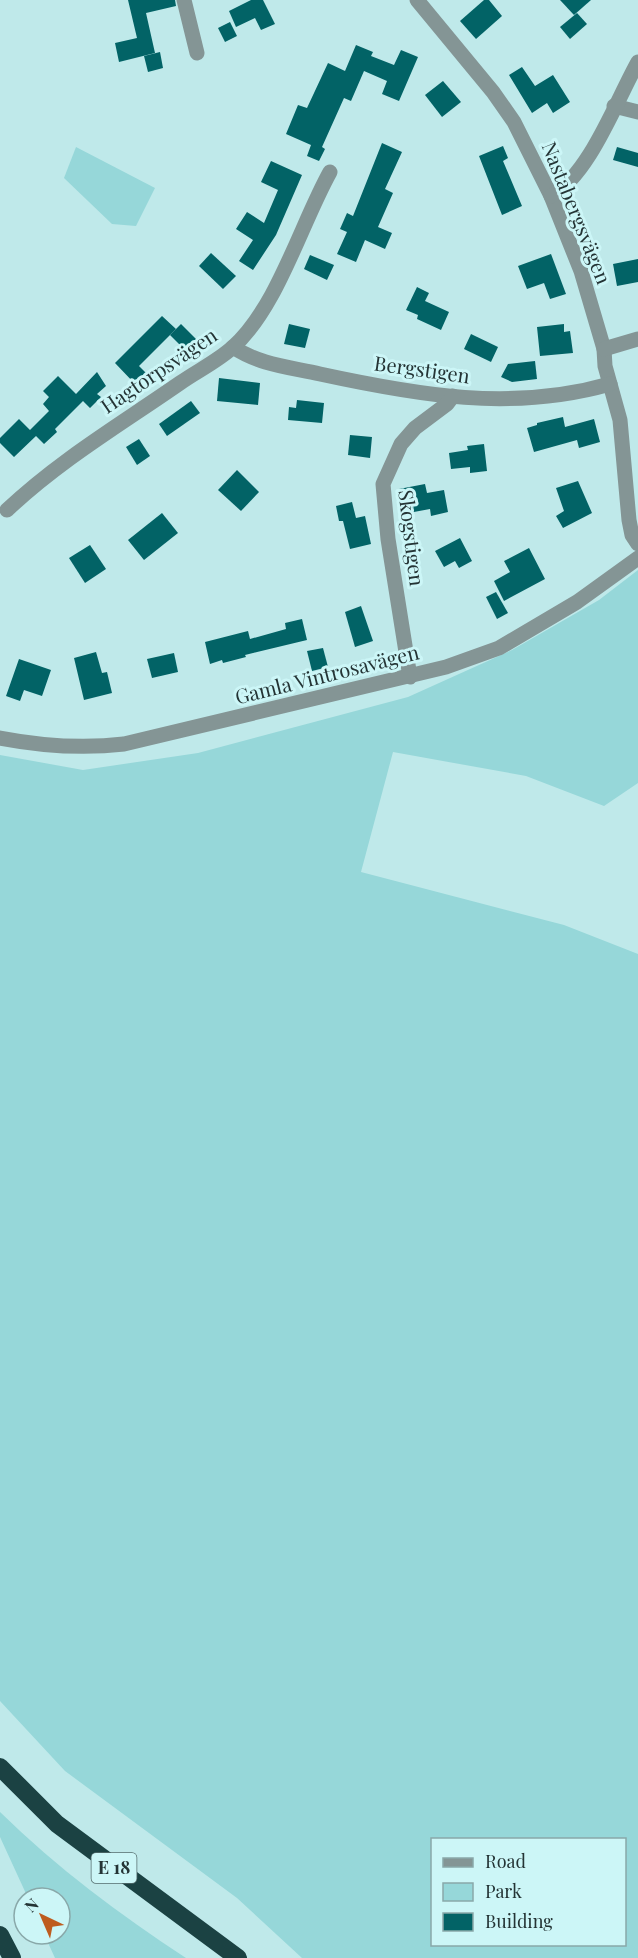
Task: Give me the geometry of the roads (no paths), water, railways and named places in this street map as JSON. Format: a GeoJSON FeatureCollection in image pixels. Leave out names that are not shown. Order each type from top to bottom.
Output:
{"type":"FeatureCollection","features":[{"type":"Feature","properties":{"kind":"highway","name":"E 18"},"geometry":{"type":"LineString","coordinates":[[0,1767],[57,1824],[238,1958]]}},
{"type":"Feature","properties":{"kind":"highway"},"geometry":{"type":"LineString","coordinates":[[0,1935],[12,1958]]}},
{"type":"Feature","properties":{"kind":"street"},"geometry":{"type":"LineString","coordinates":[[184,0],[196,53]]}},
{"type":"Feature","properties":{"kind":"street","name":"Nastabergsvägen"},"geometry":{"type":"LineString","coordinates":[[417,0],[493,92],[514,122],[551,196],[581,271],[604,349],[610,384],[620,420],[629,520],[632,535],[638,544]]}},
{"type":"Feature","properties":{"kind":"street"},"geometry":{"type":"LineString","coordinates":[[551,196],[562,190],[579,171],[638,62]]}},
{"type":"Feature","properties":{"kind":"street"},"geometry":{"type":"LineString","coordinates":[[614,106],[638,112]]}},
{"type":"Feature","properties":{"kind":"street","name":"Hagtorpsvägen"},"geometry":{"type":"LineString","coordinates":[[7,510],[78,451],[233,347],[265,306],[278,283],[310,209],[330,172]]}},
{"type":"Feature","properties":{"kind":"street"},"geometry":{"type":"LineString","coordinates":[[604,349],[638,339]]}},
{"type":"Feature","properties":{"kind":"street","name":"Bergstigen"},"geometry":{"type":"LineString","coordinates":[[233,347],[262,363],[360,382],[453,396],[505,400],[536,399],[610,384]]}},
{"type":"Feature","properties":{"kind":"street","name":"Skogstigen"},"geometry":{"type":"LineString","coordinates":[[410,677],[388,539],[383,484],[401,444],[415,428],[447,404],[453,396]]}},
{"type":"Feature","properties":{"kind":"street","name":"Gamla Vintrosavägen"},"geometry":{"type":"LineString","coordinates":[[0,738],[60,747],[94,748],[124,744],[446,667],[499,648],[576,602],[638,558]]}}]}
